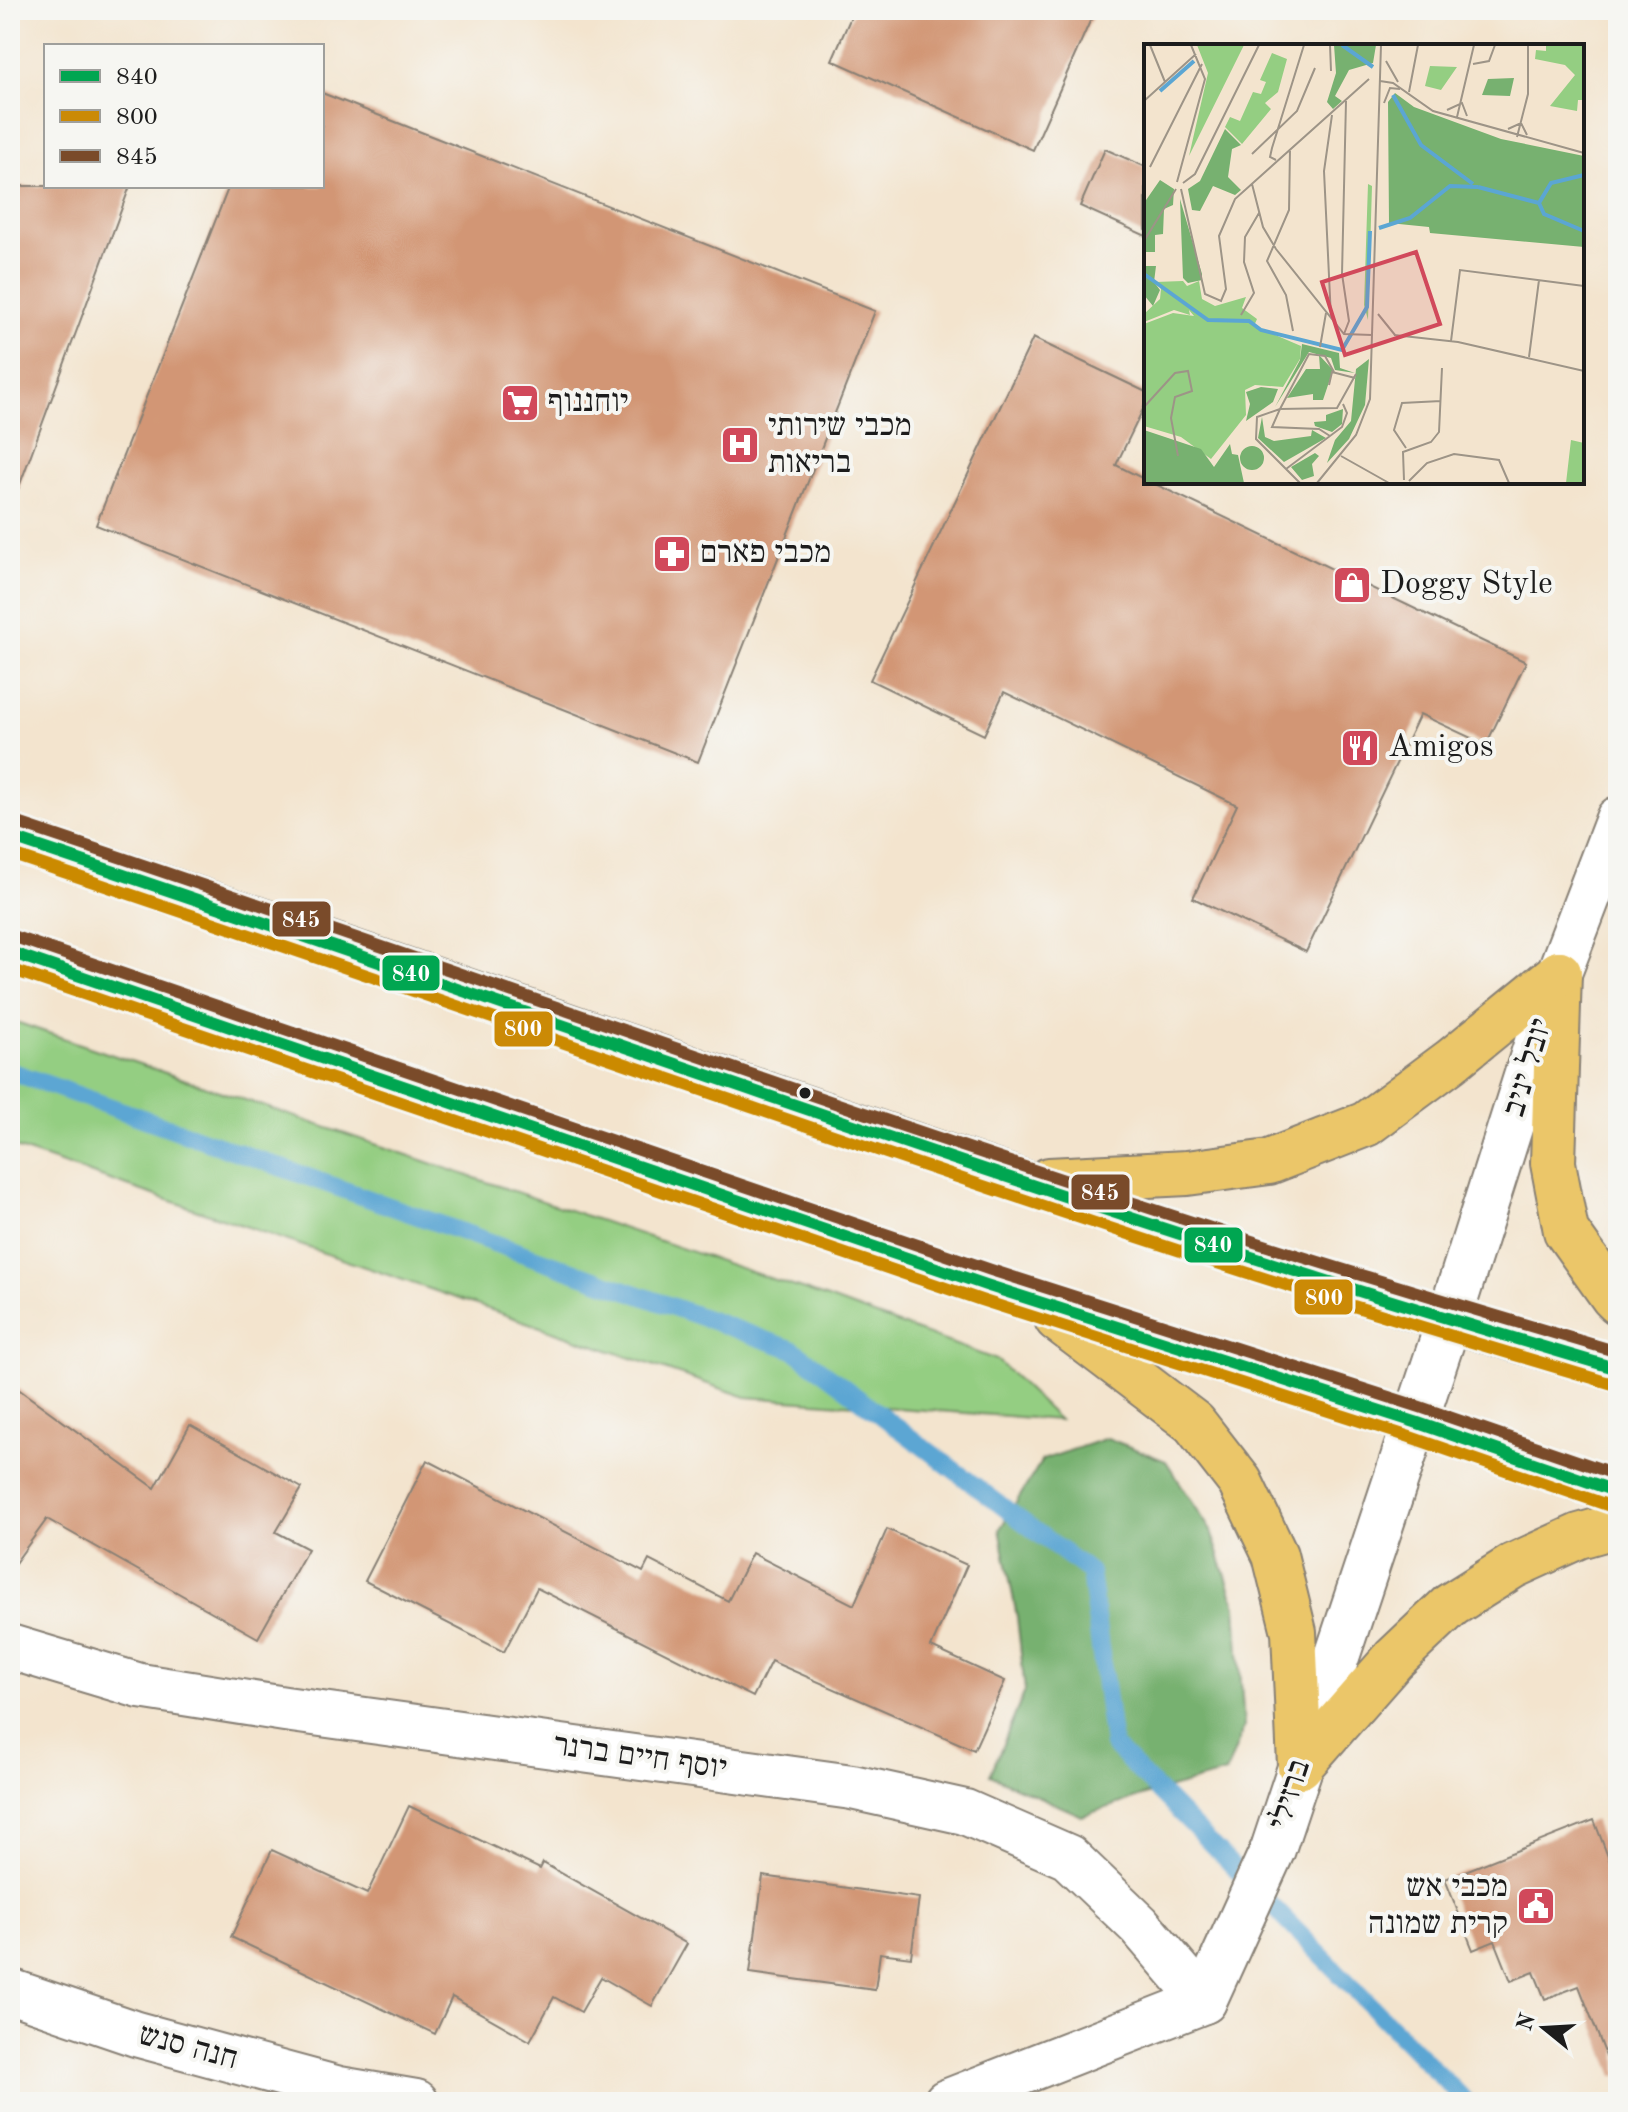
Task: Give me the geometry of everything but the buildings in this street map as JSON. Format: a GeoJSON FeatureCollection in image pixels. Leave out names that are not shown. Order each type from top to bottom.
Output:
{"type":"FeatureCollection","features":[{"type":"Feature","properties":{"kind":"highway"},"geometry":{"type":"LineString","coordinates":[[10,837],[1020,1181],[1449,1320],[1618,1369]]}},
{"type":"Feature","properties":{"kind":"highway"},"geometry":{"type":"LineString","coordinates":[[10,952],[1031,1299],[1415,1422],[1618,1492]]}},
{"type":"Feature","properties":{"kind":"highway"},"geometry":{"type":"LineString","coordinates":[[1020,1181],[1187,1173],[1269,1162],[1366,1124],[1451,1061],[1559,973]]}},
{"type":"Feature","properties":{"kind":"highway"},"geometry":{"type":"LineString","coordinates":[[1559,973],[1553,1163],[1566,1231],[1618,1302]]}},
{"type":"Feature","properties":{"kind":"highway"},"geometry":{"type":"LineString","coordinates":[[1031,1299],[1194,1423],[1240,1482],[1275,1555],[1294,1632],[1300,1766]]}},
{"type":"Feature","properties":{"kind":"highway"},"geometry":{"type":"LineString","coordinates":[[1300,1766],[1394,1659],[1451,1605],[1513,1566],[1579,1536],[1618,1525]]}},
{"type":"Feature","properties":{"kind":"street","name":"יובל יניב"},"geometry":{"type":"LineString","coordinates":[[1449,1320],[1559,973],[1618,819]]}},
{"type":"Feature","properties":{"kind":"street","name":"ברזילי"},"geometry":{"type":"LineString","coordinates":[[1204,2001],[1273,1849],[1449,1320]]}},
{"type":"Feature","properties":{"kind":"street","name":"יוסף חיים ברנר"},"geometry":{"type":"LineString","coordinates":[[10,1647],[140,1686],[285,1709],[852,1787],[965,1812],[1068,1857],[1139,1925],[1204,2001]]}},
{"type":"Feature","properties":{"kind":"street","name":"חנה סנש"},"geometry":{"type":"LineString","coordinates":[[10,1991],[151,2038],[339,2089],[416,2102]]}},
{"type":"Feature","properties":{"kind":"street"},"geometry":{"type":"LineString","coordinates":[[946,2102],[1204,2001]]}},
{"type":"Feature","properties":{"kind":"green space"},"geometry":{"type":"Polygon","coordinates":[[[10,1020],[825,1297],[997,1360],[1059,1420],[746,1397],[10,1146],[10,1020]]]}},
{"type":"Feature","properties":{"kind":"green space"},"geometry":{"type":"Polygon","coordinates":[[[1107,1438],[1166,1461],[1211,1531],[1236,1606],[1244,1727],[1226,1773],[1082,1816],[990,1775],[1025,1691],[1017,1617],[1000,1529],[1042,1460],[1107,1438]]]}},
{"type":"Feature","properties":{"kind":"waterway"},"geometry":{"type":"LineString","coordinates":[[10,1071],[794,1350],[1090,1572],[1113,1745],[1466,2102]]}},
{"type":"Feature","properties":{"kind":"transit line","name":"845"},"geometry":{"type":"LineString","coordinates":[[15,822],[1069,1182],[1319,1262],[1618,1352]]}},
{"type":"Feature","properties":{"kind":"transit line","name":"840"},"geometry":{"type":"LineString","coordinates":[[10,837],[1060,1195],[1618,1369]]}},
{"type":"Feature","properties":{"kind":"transit line","name":"800"},"geometry":{"type":"LineString","coordinates":[[10,854],[1058,1211],[1410,1324],[1613,1384]]}},
{"type":"Feature","properties":{"kind":"transit line","name":"845"},"geometry":{"type":"LineString","coordinates":[[15,937],[991,1270],[1420,1407],[1618,1475]]}},
{"type":"Feature","properties":{"kind":"transit line","name":"840"},"geometry":{"type":"LineString","coordinates":[[10,952],[986,1285],[1415,1422],[1618,1492]]}},
{"type":"Feature","properties":{"kind":"transit line","name":"800"},"geometry":{"type":"LineString","coordinates":[[10,969],[981,1300],[1410,1437],[1613,1507]]}},
{"type":"Feature","properties":{"kind":"place","name":"יוחננוף"},"geometry":{"type":"Point","coordinates":[520,403]}},
{"type":"Feature","properties":{"kind":"place","name":"מכבי שירותי בריאות"},"geometry":{"type":"Point","coordinates":[740,445]}},
{"type":"Feature","properties":{"kind":"place","name":"מכבי פארם"},"geometry":{"type":"Point","coordinates":[672,554]}},
{"type":"Feature","properties":{"kind":"place","name":"Doggy Style"},"geometry":{"type":"Point","coordinates":[1352,585]}},
{"type":"Feature","properties":{"kind":"place","name":"Amigos"},"geometry":{"type":"Point","coordinates":[1360,748]}},
{"type":"Feature","properties":{"kind":"place","name":"מכבי אש קרית שמונה"},"geometry":{"type":"Point","coordinates":[1536,1906]}}]}
